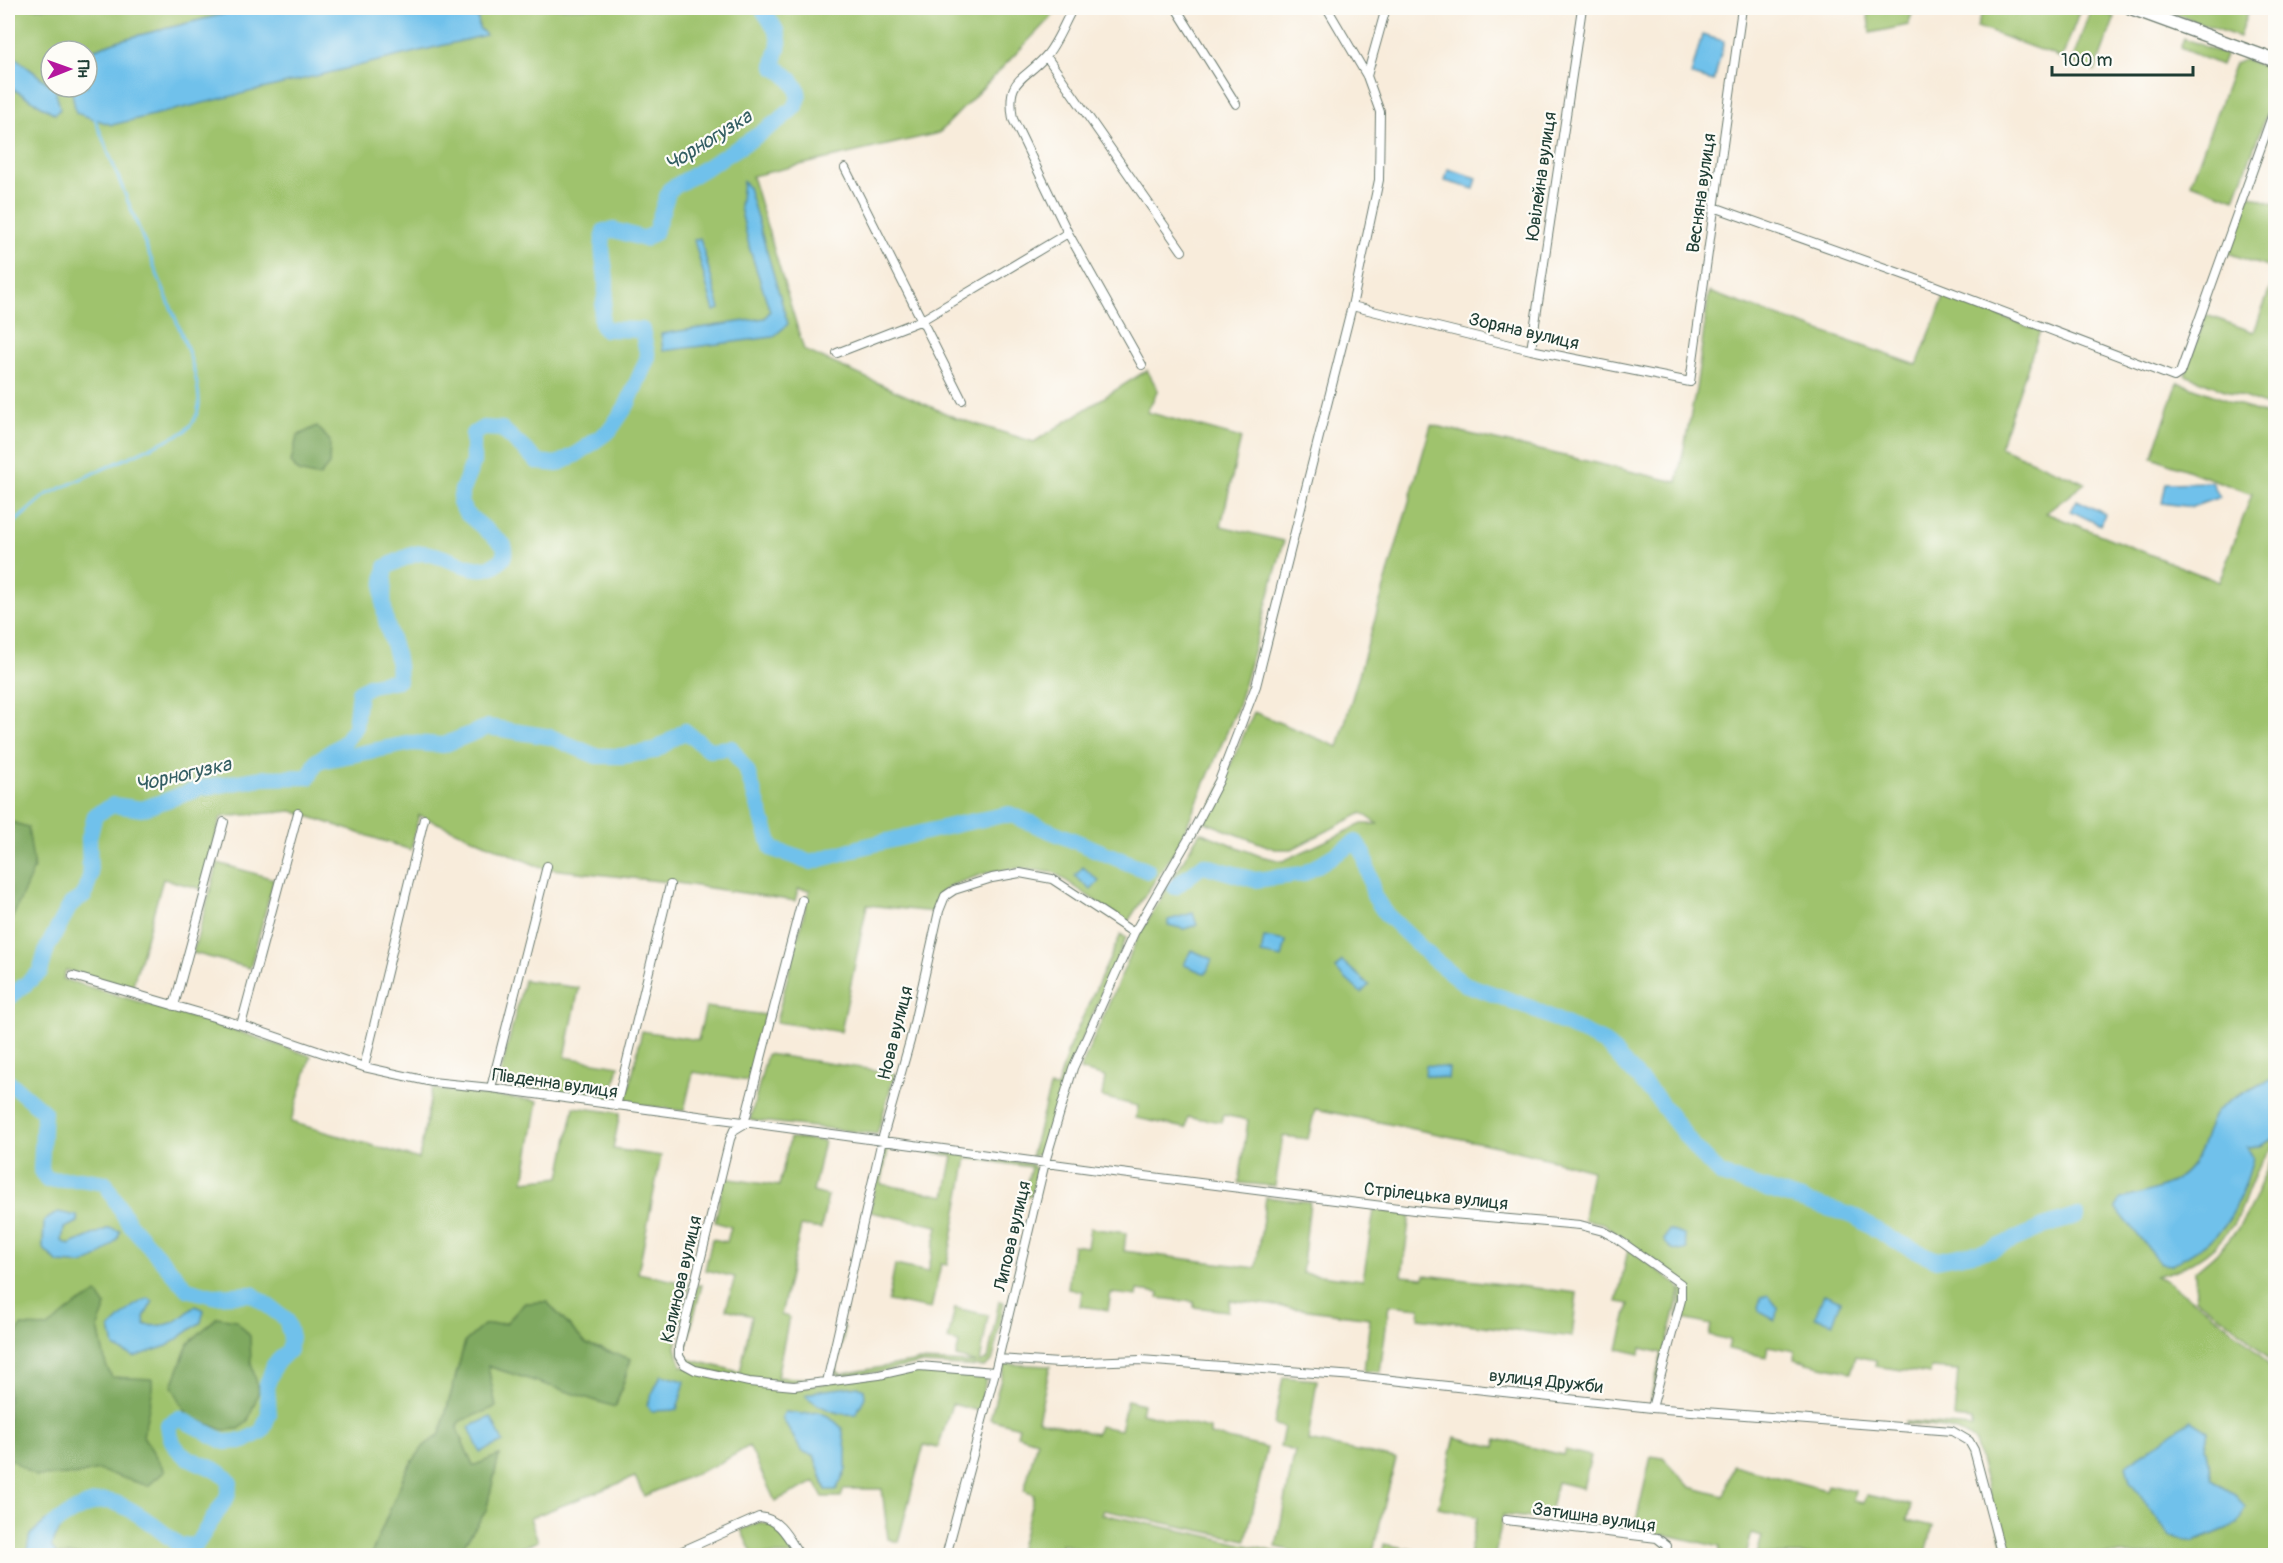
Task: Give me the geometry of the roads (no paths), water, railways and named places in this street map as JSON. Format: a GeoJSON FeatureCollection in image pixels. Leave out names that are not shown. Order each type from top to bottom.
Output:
{"type":"FeatureCollection","features":[{"type":"Feature","properties":{"kind":"main road"},"geometry":{"type":"LineString","coordinates":[[2131,8],[2276,61]]}},
{"type":"Feature","properties":{"kind":"street"},"geometry":{"type":"LineString","coordinates":[[1073,8],[1046,56],[1017,81],[1010,100],[1013,119],[1068,233],[1142,365]]}},
{"type":"Feature","properties":{"kind":"street"},"geometry":{"type":"LineString","coordinates":[[1176,8],[1236,104]]}},
{"type":"Feature","properties":{"kind":"street","name":"Липова вулиця"},"geometry":{"type":"LineString","coordinates":[[946,1556],[995,1372],[1045,1162],[1073,1068],[1134,933],[1192,833],[1219,781],[1256,686],[1352,306],[1379,180],[1380,112],[1367,76],[1326,8]]}},
{"type":"Feature","properties":{"kind":"street"},"geometry":{"type":"LineString","coordinates":[[1367,76],[1386,8]]}},
{"type":"Feature","properties":{"kind":"street","name":"Ювілейна вулиця"},"geometry":{"type":"LineString","coordinates":[[1531,350],[1582,8]]}},
{"type":"Feature","properties":{"kind":"street","name":"Весняна вулиця"},"geometry":{"type":"LineString","coordinates":[[1690,382],[1742,8]]}},
{"type":"Feature","properties":{"kind":"street"},"geometry":{"type":"LineString","coordinates":[[1046,56],[1182,251]]}},
{"type":"Feature","properties":{"kind":"street"},"geometry":{"type":"LineString","coordinates":[[1714,207],[1930,284],[2174,377],[2180,373],[2276,105]]}},
{"type":"Feature","properties":{"kind":"street"},"geometry":{"type":"LineString","coordinates":[[845,168],[962,400]]}},
{"type":"Feature","properties":{"kind":"street"},"geometry":{"type":"LineString","coordinates":[[837,353],[922,320],[1068,233]]}},
{"type":"Feature","properties":{"kind":"street","name":"Зоряна вулиця"},"geometry":{"type":"LineString","coordinates":[[1352,306],[1531,350],[1690,382]]}},
{"type":"Feature","properties":{"kind":"street"},"geometry":{"type":"LineString","coordinates":[[241,1025],[298,813]]}},
{"type":"Feature","properties":{"kind":"street"},"geometry":{"type":"LineString","coordinates":[[364,1067],[424,819]]}},
{"type":"Feature","properties":{"kind":"street"},"geometry":{"type":"LineString","coordinates":[[174,1006],[224,822]]}},
{"type":"Feature","properties":{"kind":"street"},"geometry":{"type":"LineString","coordinates":[[491,1088],[547,866]]}},
{"type":"Feature","properties":{"kind":"street","name":"Нова вулиця"},"geometry":{"type":"LineString","coordinates":[[827,1382],[882,1140],[910,1041],[939,911],[945,896],[954,890],[992,878],[1020,873],[1052,879],[1134,933]]}},
{"type":"Feature","properties":{"kind":"street"},"geometry":{"type":"LineString","coordinates":[[616,1107],[670,885]]}},
{"type":"Feature","properties":{"kind":"street","name":"Калинова вулиця"},"geometry":{"type":"LineString","coordinates":[[802,900],[744,1124],[734,1130],[720,1176],[679,1347],[679,1356],[684,1364],[695,1370],[749,1382],[794,1386],[879,1375],[919,1366],[995,1372]]}},
{"type":"Feature","properties":{"kind":"street","name":"Південна вулиця"},"geometry":{"type":"LineString","coordinates":[[73,976],[241,1025],[364,1067],[432,1082],[1045,1162]]}},
{"type":"Feature","properties":{"kind":"street","name":"Стрілецька вулиця"},"geometry":{"type":"LineString","coordinates":[[1045,1162],[1418,1210],[1580,1225],[1603,1231],[1630,1246],[1681,1284],[1681,1300],[1652,1408]]}},
{"type":"Feature","properties":{"kind":"street","name":"вулиця Дружби"},"geometry":{"type":"LineString","coordinates":[[998,1359],[1059,1363],[1141,1360],[1296,1371],[1652,1408],[1952,1431],[1969,1441],[1974,1450],[2002,1556]]}},
{"type":"Feature","properties":{"kind":"street"},"geometry":{"type":"LineString","coordinates":[[671,1556],[759,1517],[776,1521],[800,1556]]}},
{"type":"Feature","properties":{"kind":"street","name":"Затишна вулиця"},"geometry":{"type":"LineString","coordinates":[[1506,1520],[1658,1538],[1667,1546],[1665,1556]]}},
{"type":"Feature","properties":{"kind":"water"},"geometry":{"type":"Polygon","coordinates":[[[248,8],[452,8],[458,13],[478,18],[479,28],[486,35],[112,125],[76,113],[73,99],[99,99],[99,48],[120,40],[248,8]]]}},
{"type":"Feature","properties":{"kind":"water"},"geometry":{"type":"Polygon","coordinates":[[[1702,35],[1724,41],[1714,81],[1691,75],[1702,35]]]}},
{"type":"Feature","properties":{"kind":"water"},"geometry":{"type":"Polygon","coordinates":[[[8,52],[39,76],[39,99],[58,99],[60,109],[55,114],[8,86],[8,52]]]}},
{"type":"Feature","properties":{"kind":"water"},"geometry":{"type":"Polygon","coordinates":[[[1448,169],[1477,178],[1474,189],[1445,181],[1448,169]]]}},
{"type":"Feature","properties":{"kind":"water"},"geometry":{"type":"Polygon","coordinates":[[[743,181],[748,187],[788,324],[773,337],[663,351],[661,334],[765,318],[770,311],[750,250],[740,207],[743,181]]]}},
{"type":"Feature","properties":{"kind":"water"},"geometry":{"type":"Polygon","coordinates":[[[700,238],[720,309],[714,311],[694,240],[700,238]]]}},
{"type":"Feature","properties":{"kind":"water"},"geometry":{"type":"Polygon","coordinates":[[[2212,482],[2220,497],[2192,507],[2162,503],[2166,483],[2212,482]]]}},
{"type":"Feature","properties":{"kind":"water"},"geometry":{"type":"Polygon","coordinates":[[[2077,500],[2105,514],[2100,525],[2071,511],[2077,500]]]}},
{"type":"Feature","properties":{"kind":"water"},"geometry":{"type":"Polygon","coordinates":[[[1083,867],[1099,881],[1091,890],[1075,876],[1083,867]]]}},
{"type":"Feature","properties":{"kind":"water"},"geometry":{"type":"Polygon","coordinates":[[[1193,913],[1197,925],[1184,929],[1168,925],[1168,920],[1193,913]]]}},
{"type":"Feature","properties":{"kind":"water"},"geometry":{"type":"Polygon","coordinates":[[[1264,937],[1286,941],[1282,958],[1261,954],[1264,937]]]}},
{"type":"Feature","properties":{"kind":"water"},"geometry":{"type":"Polygon","coordinates":[[[1191,950],[1212,959],[1206,974],[1184,965],[1191,950]]]}},
{"type":"Feature","properties":{"kind":"water"},"geometry":{"type":"Polygon","coordinates":[[[1342,961],[1369,985],[1361,993],[1335,969],[1342,961]]]}},
{"type":"Feature","properties":{"kind":"water"},"geometry":{"type":"Polygon","coordinates":[[[1426,1065],[1449,1068],[1448,1079],[1425,1075],[1426,1065]]]}},
{"type":"Feature","properties":{"kind":"water"},"geometry":{"type":"Polygon","coordinates":[[[2275,1078],[2275,1138],[2260,1146],[2247,1147],[2253,1157],[2245,1185],[2226,1224],[2204,1245],[2171,1265],[2161,1264],[2116,1208],[2121,1199],[2157,1189],[2177,1179],[2194,1162],[2216,1112],[2235,1097],[2275,1078]]]}},
{"type":"Feature","properties":{"kind":"water"},"geometry":{"type":"Polygon","coordinates":[[[58,1212],[77,1216],[78,1222],[64,1228],[62,1241],[69,1245],[109,1228],[120,1231],[115,1241],[99,1256],[79,1264],[58,1263],[43,1248],[44,1221],[58,1212]]]}},
{"type":"Feature","properties":{"kind":"water"},"geometry":{"type":"Polygon","coordinates":[[[1669,1230],[1684,1235],[1687,1249],[1677,1250],[1668,1246],[1664,1240],[1669,1230]]]}},
{"type":"Feature","properties":{"kind":"water"},"geometry":{"type":"Polygon","coordinates":[[[1824,1294],[1841,1301],[1833,1323],[1815,1317],[1824,1294]]]}},
{"type":"Feature","properties":{"kind":"water"},"geometry":{"type":"Polygon","coordinates":[[[1768,1295],[1778,1308],[1775,1320],[1760,1312],[1758,1307],[1761,1298],[1768,1295]]]}},
{"type":"Feature","properties":{"kind":"water"},"geometry":{"type":"Polygon","coordinates":[[[148,1298],[153,1301],[144,1317],[145,1325],[161,1326],[173,1323],[195,1306],[204,1310],[201,1322],[167,1346],[134,1357],[114,1347],[110,1328],[133,1306],[148,1298]]]}},
{"type":"Feature","properties":{"kind":"water"},"geometry":{"type":"Polygon","coordinates":[[[661,1375],[685,1381],[677,1410],[651,1411],[647,1405],[661,1375]]]}},
{"type":"Feature","properties":{"kind":"water"},"geometry":{"type":"Polygon","coordinates":[[[858,1386],[864,1389],[865,1397],[856,1414],[842,1414],[829,1410],[805,1395],[818,1391],[858,1386]]]}},
{"type":"Feature","properties":{"kind":"water"},"geometry":{"type":"Polygon","coordinates":[[[785,1412],[802,1414],[819,1412],[830,1417],[842,1428],[846,1449],[846,1470],[836,1490],[826,1490],[814,1455],[802,1452],[782,1417],[785,1412]]]}},
{"type":"Feature","properties":{"kind":"water"},"geometry":{"type":"Polygon","coordinates":[[[491,1417],[503,1442],[480,1452],[469,1427],[491,1417]]]}},
{"type":"Feature","properties":{"kind":"water"},"geometry":{"type":"Polygon","coordinates":[[[2191,1420],[2208,1431],[2205,1447],[2212,1480],[2236,1495],[2245,1508],[2238,1524],[2194,1542],[2170,1536],[2130,1482],[2126,1465],[2191,1420]]]}},
{"type":"Feature","properties":{"kind":"water"},"geometry":{"type":"Polygon","coordinates":[[[56,1519],[59,1523],[56,1526],[59,1531],[51,1546],[57,1555],[26,1555],[30,1535],[47,1520],[56,1519]]]}},
{"type":"Feature","properties":{"kind":"waterway","name":"Чорногузка"},"geometry":{"type":"LineString","coordinates":[[8,999],[40,972],[47,948],[71,904],[84,896],[90,877],[89,838],[95,815],[113,805],[142,809],[201,788],[263,778],[309,777],[317,761],[344,743],[355,727],[359,692],[371,685],[398,680],[398,663],[384,609],[383,591],[386,567],[421,553],[481,568],[490,567],[501,560],[504,555],[504,545],[466,513],[460,503],[462,490],[473,463],[473,434],[483,428],[502,429],[538,462],[557,464],[577,454],[610,430],[627,405],[648,357],[642,330],[604,329],[602,324],[606,293],[602,247],[604,231],[614,230],[645,239],[655,232],[669,190],[758,135],[797,103],[798,92],[793,82],[774,67],[779,39],[762,8]]}},
{"type":"Feature","properties":{"kind":"waterway"},"geometry":{"type":"LineString","coordinates":[[8,528],[46,495],[184,432],[194,420],[199,405],[195,377],[186,345],[95,119]]}},
{"type":"Feature","properties":{"kind":"waterway"},"geometry":{"type":"LineString","coordinates":[[326,760],[412,743],[443,745],[488,727],[551,737],[596,756],[622,756],[654,751],[685,731],[709,750],[731,748],[747,771],[772,849],[811,862],[862,847],[1009,814],[1148,871]]}},
{"type":"Feature","properties":{"kind":"waterway"},"geometry":{"type":"LineString","coordinates":[[1175,887],[1203,865],[1255,880],[1303,874],[1356,842],[1364,854],[1374,896],[1385,913],[1433,959],[1465,984],[1529,1007],[1605,1043],[1656,1097],[1698,1152],[1721,1175],[1853,1216],[1895,1241],[1937,1260],[1990,1250],[2043,1227],[2077,1216]]}},
{"type":"Feature","properties":{"kind":"waterway","name":"Чорногузка"},"geometry":{"type":"LineString","coordinates":[[8,1081],[44,1112],[41,1169],[47,1180],[80,1179],[105,1183],[128,1222],[187,1289],[213,1296],[252,1294],[286,1319],[291,1337],[289,1350],[274,1365],[267,1385],[269,1414],[262,1431],[244,1441],[225,1442],[179,1418],[168,1425],[171,1439],[177,1449],[223,1475],[230,1483],[227,1497],[196,1545],[180,1546],[124,1506],[101,1501],[82,1507],[55,1524],[45,1539],[40,1556]]}}]}
